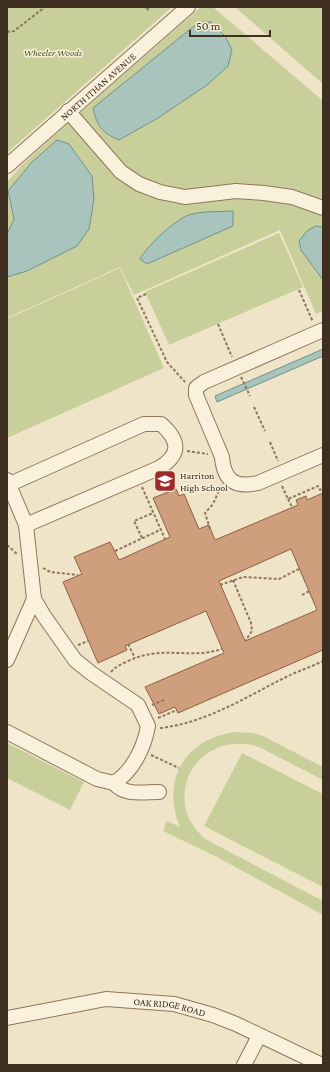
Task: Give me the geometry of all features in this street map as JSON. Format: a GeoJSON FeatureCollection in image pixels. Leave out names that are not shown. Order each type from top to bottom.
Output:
{"type":"FeatureCollection","features":[{"type":"Feature","properties":{"kind":"street","name":"NORTH ITHAN AVENUE"},"geometry":{"type":"LineString","coordinates":[[7,166],[188,7]]}},
{"type":"Feature","properties":{"kind":"street"},"geometry":{"type":"LineString","coordinates":[[68,111],[121,172],[139,184],[160,192],[184,197],[236,191],[264,193],[292,197],[323,208]]}},
{"type":"Feature","properties":{"kind":"street"},"geometry":{"type":"LineString","coordinates":[[319,327],[204,382],[196,388],[196,395],[222,457],[223,467],[227,477],[237,484],[247,485],[258,483],[323,455]]}},
{"type":"Feature","properties":{"kind":"street"},"geometry":{"type":"LineString","coordinates":[[26,524],[159,468],[170,461],[175,447],[172,434],[160,424],[144,424],[8,482],[26,524],[34,599],[61,642],[75,660],[91,673],[133,701],[142,712],[148,726],[141,749],[128,772],[114,783]]}},
{"type":"Feature","properties":{"kind":"street"},"geometry":{"type":"LineString","coordinates":[[7,660],[34,599]]}},
{"type":"Feature","properties":{"kind":"street"},"geometry":{"type":"LineString","coordinates":[[7,732],[97,779],[114,783],[119,789],[126,792],[159,792]]}},
{"type":"Feature","properties":{"kind":"street","name":"OAK RIDGE ROAD"},"geometry":{"type":"LineString","coordinates":[[7,1018],[106,999],[174,1004],[212,1015],[322,1065]]}},
{"type":"Feature","properties":{"kind":"street"},"geometry":{"type":"LineString","coordinates":[[244,1065],[259,1036]]}},
{"type":"Feature","properties":{"kind":"path"},"geometry":{"type":"LineString","coordinates":[[7,32],[14,31],[45,7]]}},
{"type":"Feature","properties":{"kind":"path"},"geometry":{"type":"LineString","coordinates":[[299,290],[319,327]]}},
{"type":"Feature","properties":{"kind":"path"},"geometry":{"type":"LineString","coordinates":[[146,294],[137,298],[167,362],[181,380],[189,385]]}},
{"type":"Feature","properties":{"kind":"path"},"geometry":{"type":"LineString","coordinates":[[218,324],[234,362]]}},
{"type":"Feature","properties":{"kind":"path"},"geometry":{"type":"LineString","coordinates":[[240,374],[250,396]]}},
{"type":"Feature","properties":{"kind":"path"},"geometry":{"type":"LineString","coordinates":[[254,407],[265,431]]}},
{"type":"Feature","properties":{"kind":"path"},"geometry":{"type":"LineString","coordinates":[[270,442],[280,465]]}},
{"type":"Feature","properties":{"kind":"path"},"geometry":{"type":"LineString","coordinates":[[184,451],[211,455]]}},
{"type":"Feature","properties":{"kind":"path"},"geometry":{"type":"LineString","coordinates":[[280,481],[292,507]]}},
{"type":"Feature","properties":{"kind":"path"},"geometry":{"type":"LineString","coordinates":[[210,529],[205,513],[213,504],[222,485]]}},
{"type":"Feature","properties":{"kind":"path"},"geometry":{"type":"LineString","coordinates":[[142,486],[165,539]]}},
{"type":"Feature","properties":{"kind":"path"},"geometry":{"type":"LineString","coordinates":[[288,499],[318,486],[320,490],[323,488]]}},
{"type":"Feature","properties":{"kind":"path"},"geometry":{"type":"LineString","coordinates":[[142,538],[134,522],[153,514]]}},
{"type":"Feature","properties":{"kind":"path"},"geometry":{"type":"LineString","coordinates":[[115,551],[160,530]]}},
{"type":"Feature","properties":{"kind":"path"},"geometry":{"type":"LineString","coordinates":[[7,545],[21,557]]}},
{"type":"Feature","properties":{"kind":"path"},"geometry":{"type":"LineString","coordinates":[[39,566],[50,572],[78,575]]}},
{"type":"Feature","properties":{"kind":"path"},"geometry":{"type":"LineString","coordinates":[[220,585],[243,577],[278,579],[300,569]]}},
{"type":"Feature","properties":{"kind":"path"},"geometry":{"type":"LineString","coordinates":[[233,580],[251,623],[252,631],[245,641]]}},
{"type":"Feature","properties":{"kind":"path"},"geometry":{"type":"LineString","coordinates":[[302,595],[309,591]]}},
{"type":"Feature","properties":{"kind":"path"},"geometry":{"type":"LineString","coordinates":[[74,647],[88,641]]}},
{"type":"Feature","properties":{"kind":"path"},"geometry":{"type":"LineString","coordinates":[[128,644],[135,658]]}},
{"type":"Feature","properties":{"kind":"path"},"geometry":{"type":"LineString","coordinates":[[107,676],[114,668],[150,653],[166,651],[199,654],[222,649]]}},
{"type":"Feature","properties":{"kind":"path"},"geometry":{"type":"LineString","coordinates":[[154,729],[177,726],[211,714],[287,676],[323,662]]}},
{"type":"Feature","properties":{"kind":"path"},"geometry":{"type":"LineString","coordinates":[[147,707],[164,700]]}},
{"type":"Feature","properties":{"kind":"path"},"geometry":{"type":"LineString","coordinates":[[153,720],[177,710]]}},
{"type":"Feature","properties":{"kind":"path"},"geometry":{"type":"LineString","coordinates":[[146,753],[178,768]]}},
{"type":"Feature","properties":{"kind":"green space","name":"Wheeler Woods"},"geometry":{"type":"Polygon","coordinates":[[[7,7],[172,7],[7,153],[7,7]]]}},
{"type":"Feature","properties":{"kind":"green space"},"geometry":{"type":"Polygon","coordinates":[[[201,7],[213,7],[323,101],[323,311],[316,314],[280,230],[134,295],[120,267],[7,318],[8,181],[22,165],[58,132],[201,7]]]}},
{"type":"Feature","properties":{"kind":"green space"},"geometry":{"type":"Polygon","coordinates":[[[235,7],[323,7],[323,84],[235,7]]]}},
{"type":"Feature","properties":{"kind":"green space"},"geometry":{"type":"Polygon","coordinates":[[[279,233],[303,287],[169,345],[145,292],[279,233]]]}},
{"type":"Feature","properties":{"kind":"green space"},"geometry":{"type":"Polygon","coordinates":[[[120,268],[164,368],[7,438],[7,319],[120,268]]]}},
{"type":"Feature","properties":{"kind":"green space"},"geometry":{"type":"Polygon","coordinates":[[[237,732],[253,733],[263,736],[323,767],[323,780],[259,747],[243,744],[228,745],[214,749],[193,767],[187,780],[185,795],[186,811],[189,819],[196,830],[205,839],[323,901],[323,915],[215,856],[163,831],[167,821],[180,827],[175,810],[173,793],[176,778],[182,764],[191,752],[204,742],[219,736],[237,732]]]}},
{"type":"Feature","properties":{"kind":"green space"},"geometry":{"type":"Polygon","coordinates":[[[7,743],[84,782],[70,810],[7,778],[7,743]]]}},
{"type":"Feature","properties":{"kind":"green space"},"geometry":{"type":"Polygon","coordinates":[[[242,753],[323,794],[323,887],[204,826],[242,753]]]}},
{"type":"Feature","properties":{"kind":"water"},"geometry":{"type":"Polygon","coordinates":[[[199,22],[211,22],[225,36],[232,50],[228,66],[207,85],[158,118],[119,140],[104,132],[96,120],[93,108],[199,22]]]}},
{"type":"Feature","properties":{"kind":"water"},"geometry":{"type":"Polygon","coordinates":[[[57,140],[69,144],[92,176],[94,199],[89,229],[77,246],[27,271],[7,277],[7,234],[14,219],[8,191],[32,162],[57,140]]]}},
{"type":"Feature","properties":{"kind":"water"},"geometry":{"type":"Polygon","coordinates":[[[233,211],[233,226],[147,264],[140,259],[149,247],[163,233],[186,216],[202,212],[233,211]]]}},
{"type":"Feature","properties":{"kind":"water"},"geometry":{"type":"Polygon","coordinates":[[[316,226],[323,227],[323,280],[301,250],[299,241],[307,231],[316,226]]]}},
{"type":"Feature","properties":{"kind":"water"},"geometry":{"type":"Polygon","coordinates":[[[323,349],[323,356],[217,402],[215,396],[323,349]]]}},
{"type":"Feature","properties":{"kind":"building"},"geometry":{"type":"Polygon","coordinates":[[[176,489],[179,496],[184,494],[199,529],[209,525],[215,540],[298,505],[296,500],[306,496],[307,500],[323,493],[323,650],[178,713],[175,707],[159,714],[145,687],[224,653],[206,611],[125,646],[127,650],[98,663],[63,582],[82,574],[74,557],[110,542],[119,560],[170,537],[153,498],[176,489]],[[291,549],[219,581],[245,641],[317,610],[291,549]]]}},
{"type":"Feature","properties":{"kind":"place","name":"Harriton High School"},"geometry":{"type":"Point","coordinates":[165,481]}}]}
